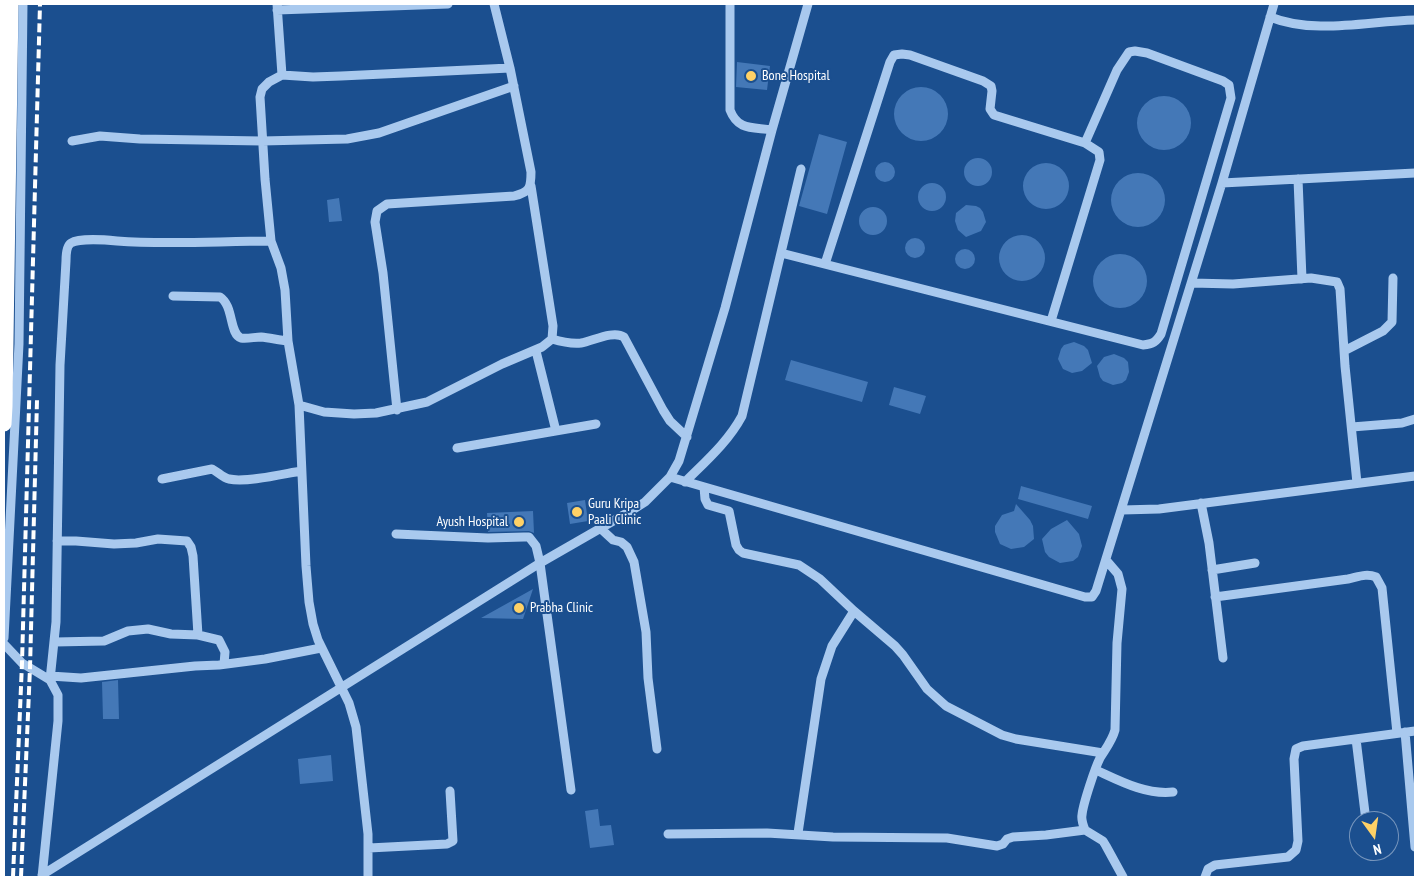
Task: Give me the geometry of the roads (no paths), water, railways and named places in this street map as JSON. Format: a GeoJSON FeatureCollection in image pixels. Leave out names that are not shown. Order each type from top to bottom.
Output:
{"type":"FeatureCollection","features":[{"type":"Feature","properties":{"kind":"highway"},"geometry":{"type":"LineString","coordinates":[[4,424],[11,4]]}},
{"type":"Feature","properties":{"kind":"street"},"geometry":{"type":"LineString","coordinates":[[4,638],[19,344],[23,4]]}},
{"type":"Feature","properties":{"kind":"street"},"geometry":{"type":"LineString","coordinates":[[282,75],[277,7],[448,4]]}},
{"type":"Feature","properties":{"kind":"street"},"geometry":{"type":"LineString","coordinates":[[494,4],[514,86],[531,172],[531,186],[553,326],[552,340]]}},
{"type":"Feature","properties":{"kind":"street"},"geometry":{"type":"LineString","coordinates":[[730,4],[730,110],[733,120],[741,126],[772,130]]}},
{"type":"Feature","properties":{"kind":"street"},"geometry":{"type":"LineString","coordinates":[[42,876],[341,686],[645,502],[670,477],[679,461],[687,437],[725,308],[772,130],[808,4]]}},
{"type":"Feature","properties":{"kind":"street"},"geometry":{"type":"LineString","coordinates":[[670,477],[1085,597],[1092,597],[1096,591],[1122,510],[1192,283],[1274,4]]}},
{"type":"Feature","properties":{"kind":"street"},"geometry":{"type":"LineString","coordinates":[[1270,17],[1285,23],[1322,26],[1415,20]]}},
{"type":"Feature","properties":{"kind":"street"},"geometry":{"type":"LineString","coordinates":[[781,253],[1143,345],[1151,344],[1157,341],[1161,334],[1232,98],[1229,86],[1223,81],[1147,54],[1135,50],[1129,52],[1117,70],[1085,143]]}},
{"type":"Feature","properties":{"kind":"street"},"geometry":{"type":"LineString","coordinates":[[825,264],[890,62],[894,55],[910,55],[983,81],[991,86],[990,109],[994,115],[1085,143],[1099,152],[1100,160],[1051,321]]}},
{"type":"Feature","properties":{"kind":"street"},"geometry":{"type":"LineString","coordinates":[[368,877],[369,848],[356,727],[349,703],[322,648],[313,624],[307,580],[299,405],[288,341],[283,282],[278,258],[271,241],[260,97],[262,89],[269,82],[282,75],[313,77],[510,68]]}},
{"type":"Feature","properties":{"kind":"street"},"geometry":{"type":"LineString","coordinates":[[72,140],[100,136],[140,139],[262,141],[347,139],[387,130],[514,86]]}},
{"type":"Feature","properties":{"kind":"street"},"geometry":{"type":"LineString","coordinates":[[685,482],[721,447],[742,416],[801,169]]}},
{"type":"Feature","properties":{"kind":"street"},"geometry":{"type":"LineString","coordinates":[[1222,183],[1415,173]]}},
{"type":"Feature","properties":{"kind":"street"},"geometry":{"type":"LineString","coordinates":[[1298,179],[1302,279]]}},
{"type":"Feature","properties":{"kind":"street"},"geometry":{"type":"LineString","coordinates":[[396,410],[383,273],[375,222],[377,211],[387,204],[514,196],[525,193],[531,186]]}},
{"type":"Feature","properties":{"kind":"street"},"geometry":{"type":"LineString","coordinates":[[42,876],[59,706],[58,695],[50,678],[55,642],[60,365],[68,247],[71,243],[79,241],[107,240],[143,242],[271,241]]}},
{"type":"Feature","properties":{"kind":"street"},"geometry":{"type":"LineString","coordinates":[[1344,351],[1383,331],[1392,322],[1393,278]]}},
{"type":"Feature","properties":{"kind":"street"},"geometry":{"type":"LineString","coordinates":[[1192,283],[1233,284],[1302,279],[1323,279],[1337,282],[1340,289],[1357,483]]}},
{"type":"Feature","properties":{"kind":"street"},"geometry":{"type":"LineString","coordinates":[[173,296],[220,297],[228,304],[234,330],[238,336],[242,338],[259,337],[288,341]]}},
{"type":"Feature","properties":{"kind":"street"},"geometry":{"type":"LineString","coordinates":[[299,405],[324,412],[354,414],[396,410],[427,402],[502,364],[536,351],[552,340],[580,343],[620,334],[624,337],[663,410],[687,437]]}},
{"type":"Feature","properties":{"kind":"street"},"geometry":{"type":"LineString","coordinates":[[536,351],[556,431]]}},
{"type":"Feature","properties":{"kind":"street"},"geometry":{"type":"LineString","coordinates":[[1352,427],[1402,423],[1415,418]]}},
{"type":"Feature","properties":{"kind":"street"},"geometry":{"type":"LineString","coordinates":[[457,448],[596,424]]}},
{"type":"Feature","properties":{"kind":"street"},"geometry":{"type":"LineString","coordinates":[[162,479],[212,469],[224,477],[238,480],[301,471]]}},
{"type":"Feature","properties":{"kind":"street"},"geometry":{"type":"LineString","coordinates":[[1122,510],[1148,510],[1415,476]]}},
{"type":"Feature","properties":{"kind":"street"},"geometry":{"type":"LineString","coordinates":[[704,488],[705,499],[708,505],[729,511],[733,535],[739,550],[744,553],[799,565],[820,578],[854,611],[895,646],[927,689],[946,706],[1002,735],[1103,753]]}},
{"type":"Feature","properties":{"kind":"street"},"geometry":{"type":"LineString","coordinates":[[1201,503],[1209,543],[1223,658]]}},
{"type":"Feature","properties":{"kind":"street"},"geometry":{"type":"LineString","coordinates":[[600,528],[613,540],[621,542],[627,547],[634,562],[646,632],[648,678],[656,749]]}},
{"type":"Feature","properties":{"kind":"street"},"geometry":{"type":"LineString","coordinates":[[396,534],[488,538],[529,537],[536,546],[571,790]]}},
{"type":"Feature","properties":{"kind":"street"},"geometry":{"type":"LineString","coordinates":[[57,542],[76,541],[114,544],[158,539],[187,541],[193,556],[198,635]]}},
{"type":"Feature","properties":{"kind":"street"},"geometry":{"type":"LineString","coordinates":[[1084,830],[1082,814],[1096,770],[1103,753],[1113,740],[1115,730],[1117,644],[1122,589],[1118,574],[1106,560]]}},
{"type":"Feature","properties":{"kind":"street"},"geometry":{"type":"LineString","coordinates":[[1212,570],[1255,563]]}},
{"type":"Feature","properties":{"kind":"street"},"geometry":{"type":"LineString","coordinates":[[1215,597],[1348,580],[1362,576],[1371,575],[1376,577],[1382,588],[1415,847]]}},
{"type":"Feature","properties":{"kind":"street"},"geometry":{"type":"LineString","coordinates":[[798,834],[823,673],[832,646],[854,611]]}},
{"type":"Feature","properties":{"kind":"street"},"geometry":{"type":"LineString","coordinates":[[55,642],[104,641],[128,631],[148,629],[171,634],[198,635],[219,640],[225,652],[224,664]]}},
{"type":"Feature","properties":{"kind":"street"},"geometry":{"type":"LineString","coordinates":[[4,644],[22,663],[50,678],[82,678],[224,664],[265,659],[322,648]]}},
{"type":"Feature","properties":{"kind":"street"},"geometry":{"type":"LineString","coordinates":[[1205,877],[1208,870],[1215,865],[1283,858],[1288,857],[1296,850],[1298,841],[1294,759],[1296,749],[1302,746],[1415,731]]}},
{"type":"Feature","properties":{"kind":"street"},"geometry":{"type":"LineString","coordinates":[[1356,739],[1365,811]]}},
{"type":"Feature","properties":{"kind":"street"},"geometry":{"type":"LineString","coordinates":[[1096,770],[1135,787],[1173,792]]}},
{"type":"Feature","properties":{"kind":"street"},"geometry":{"type":"LineString","coordinates":[[369,848],[447,844],[453,841],[450,791]]}},
{"type":"Feature","properties":{"kind":"street"},"geometry":{"type":"LineString","coordinates":[[668,834],[798,834],[833,837],[947,838],[997,846],[1012,837],[1084,830],[1103,841],[1123,877]]}},
{"type":"Feature","properties":{"kind":"railway"},"geometry":{"type":"LineString","coordinates":[[13,877],[22,663],[40,4]]}},
{"type":"Feature","properties":{"kind":"railway"},"geometry":{"type":"LineString","coordinates":[[21,877],[30,668],[37,400]]}},
{"type":"Feature","properties":{"kind":"place","name":"Bone Hospital"},"geometry":{"type":"Point","coordinates":[751,76]}},
{"type":"Feature","properties":{"kind":"place","name":"Guru Kripa Paali Clinic"},"geometry":{"type":"Point","coordinates":[577,512]}},
{"type":"Feature","properties":{"kind":"place","name":"Ayush Hospital"},"geometry":{"type":"Point","coordinates":[519,522]}},
{"type":"Feature","properties":{"kind":"place","name":"Prabha Clinic"},"geometry":{"type":"Point","coordinates":[519,608]}}]}
